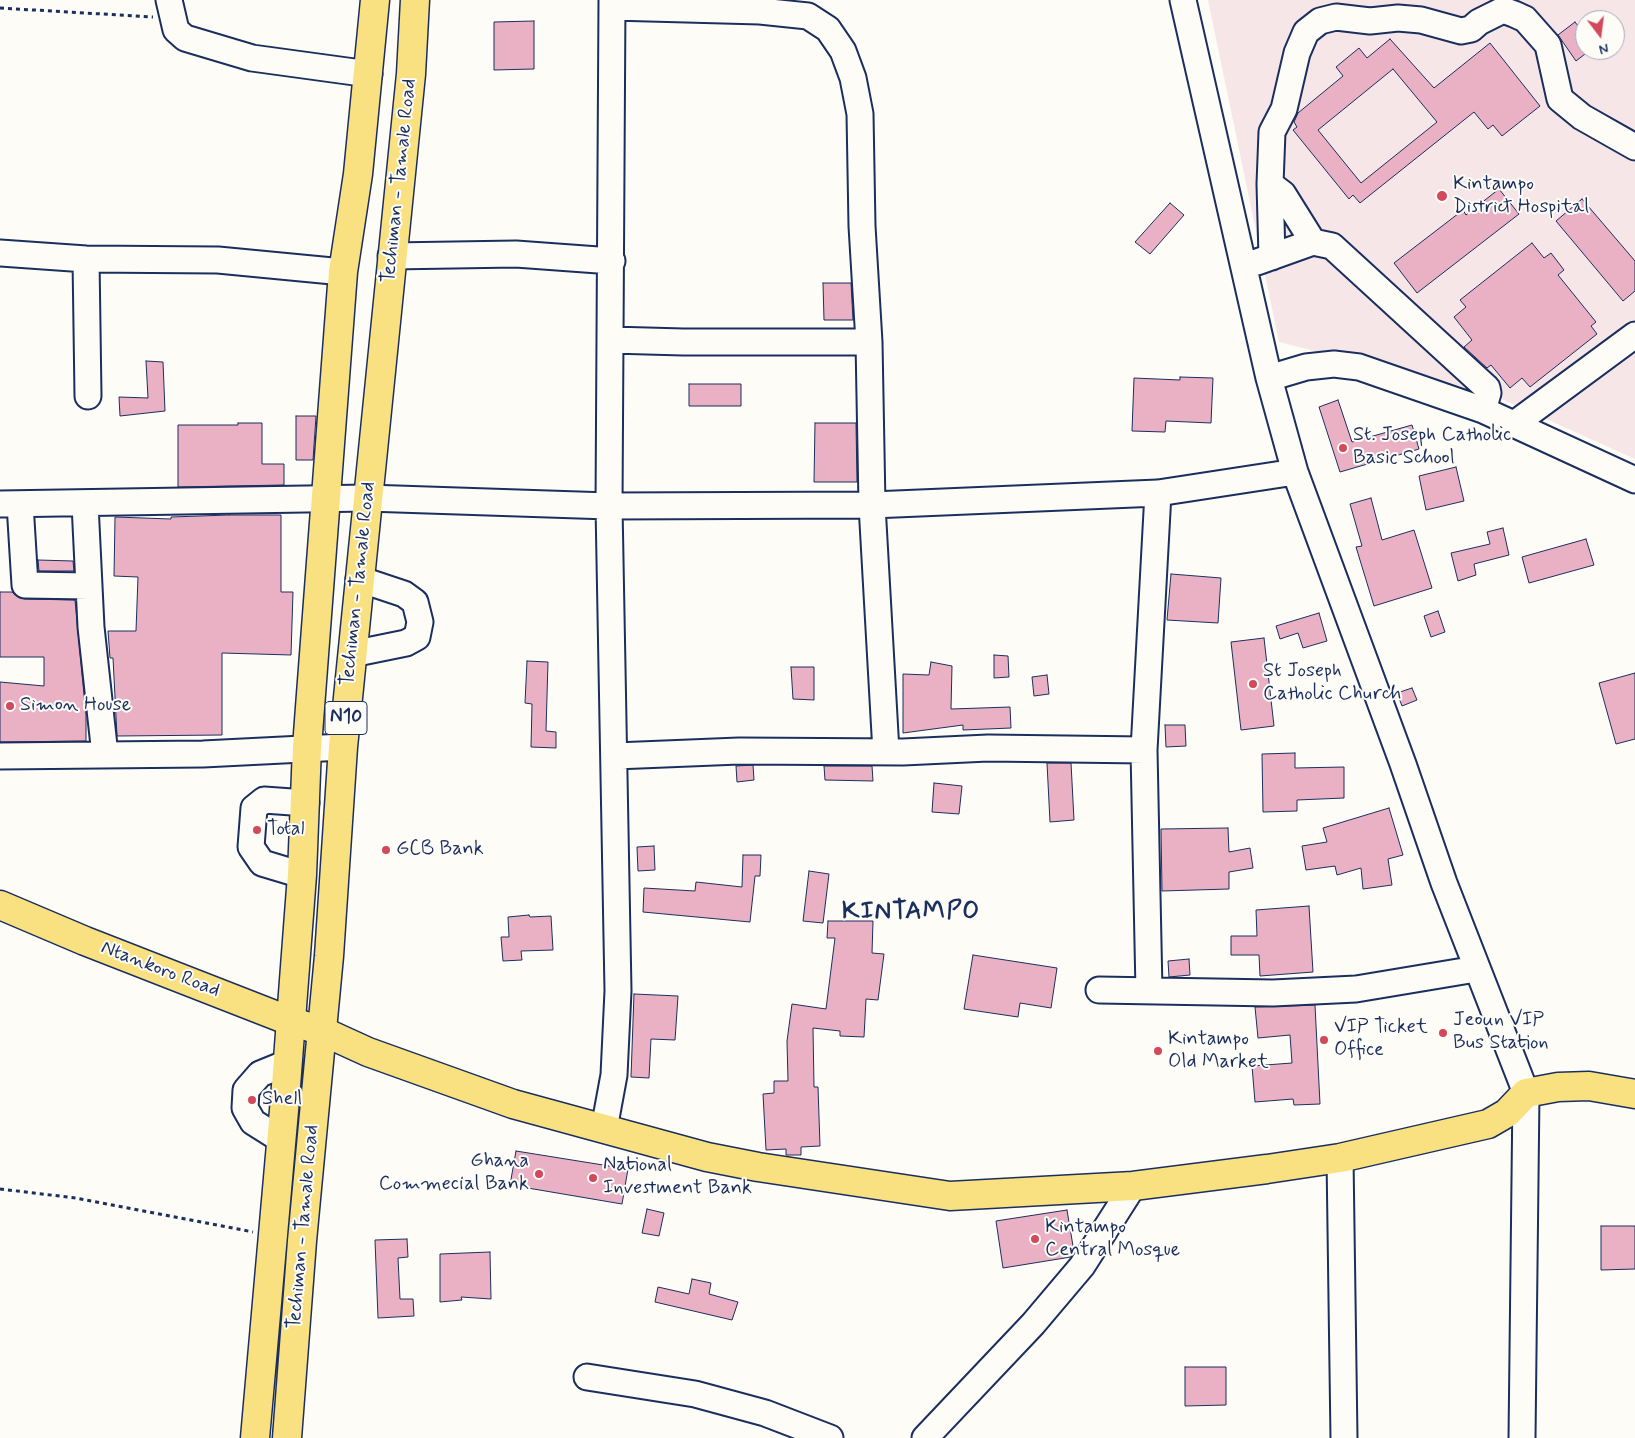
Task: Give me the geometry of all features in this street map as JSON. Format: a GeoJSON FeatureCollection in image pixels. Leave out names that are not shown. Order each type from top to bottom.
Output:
{"type":"FeatureCollection","features":[{"type":"Feature","properties":{"kind":"main road","name":"Techiman - Tamale Road"},"geometry":{"type":"LineString","coordinates":[[255,1438],[302,875],[307,747],[328,498],[344,272],[369,74],[375,0]]}},
{"type":"Feature","properties":{"kind":"main road","name":"Techiman - Tamale Road"},"geometry":{"type":"LineString","coordinates":[[287,1438],[302,1241],[322,1031],[343,747],[391,256],[411,74],[415,0]]}},
{"type":"Feature","properties":{"kind":"main road"},"geometry":{"type":"LineString","coordinates":[[317,634],[353,643]]}},
{"type":"Feature","properties":{"kind":"main road","name":"Ntankoro Road"},"geometry":{"type":"LineString","coordinates":[[0,905],[85,941],[290,1021],[322,1031],[368,1052],[513,1104],[707,1157],[950,1196],[1134,1186],[1340,1158],[1488,1124],[1507,1113],[1526,1093]]}},
{"type":"Feature","properties":{"kind":"main road"},"geometry":{"type":"LineString","coordinates":[[1526,1093],[1558,1087],[1589,1086],[1635,1094]]}},
{"type":"Feature","properties":{"kind":"street"},"geometry":{"type":"LineString","coordinates":[[1183,0],[1269,378],[1295,472],[1476,969],[1526,1093],[1522,1438]]}},
{"type":"Feature","properties":{"kind":"street"},"geometry":{"type":"LineString","coordinates":[[604,1128],[614,1075],[618,991],[609,506],[612,261],[612,3],[760,11],[808,16],[828,29],[843,51],[853,78],[860,114],[862,226],[869,342],[872,505],[886,752]]}},
{"type":"Feature","properties":{"kind":"street"},"geometry":{"type":"LineString","coordinates":[[170,9],[176,30],[185,38],[252,58],[369,74]]}},
{"type":"Feature","properties":{"kind":"street"},"geometry":{"type":"LineString","coordinates":[[1272,257],[1270,184],[1272,132],[1284,109],[1297,52],[1306,32],[1320,21],[1336,17],[1370,21],[1398,18],[1420,20],[1461,31],[1470,29],[1479,22],[1503,10],[1525,19],[1548,45],[1560,99],[1582,117],[1635,146]]}},
{"type":"Feature","properties":{"kind":"street"},"geometry":{"type":"LineString","coordinates":[[1270,184],[1283,194],[1313,242]]}},
{"type":"Feature","properties":{"kind":"street"},"geometry":{"type":"LineString","coordinates":[[1243,267],[1313,242],[1332,246],[1487,388],[1488,393],[1484,410]]}},
{"type":"Feature","properties":{"kind":"street"},"geometry":{"type":"LineString","coordinates":[[0,253],[86,259],[218,260],[344,272]]}},
{"type":"Feature","properties":{"kind":"street"},"geometry":{"type":"LineString","coordinates":[[391,256],[516,254],[612,261]]}},
{"type":"Feature","properties":{"kind":"street"},"geometry":{"type":"LineString","coordinates":[[86,259],[88,396]]}},
{"type":"Feature","properties":{"kind":"street"},"geometry":{"type":"LineString","coordinates":[[1513,425],[1635,335]]}},
{"type":"Feature","properties":{"kind":"street"},"geometry":{"type":"LineString","coordinates":[[611,340],[869,342]]}},
{"type":"Feature","properties":{"kind":"street"},"geometry":{"type":"LineString","coordinates":[[1269,378],[1306,367],[1334,364],[1358,367],[1484,410],[1635,480]]}},
{"type":"Feature","properties":{"kind":"street"},"geometry":{"type":"LineString","coordinates":[[89,586],[25,585],[10,504],[367,498],[609,506],[872,505],[1158,493],[1295,472]]}},
{"type":"Feature","properties":{"kind":"street"},"geometry":{"type":"LineString","coordinates":[[1149,991],[1144,750],[1158,493]]}},
{"type":"Feature","properties":{"kind":"street"},"geometry":{"type":"LineString","coordinates":[[85,504],[89,586],[105,755]]}},
{"type":"Feature","properties":{"kind":"street"},"geometry":{"type":"LineString","coordinates":[[353,643],[406,643],[416,637],[420,622],[415,602],[404,594],[359,579]]}},
{"type":"Feature","properties":{"kind":"street"},"geometry":{"type":"LineString","coordinates":[[0,756],[203,754],[307,747],[343,747]]}},
{"type":"Feature","properties":{"kind":"street"},"geometry":{"type":"LineString","coordinates":[[615,756],[739,751],[886,752],[988,748],[1144,750]]}},
{"type":"Feature","properties":{"kind":"street"},"geometry":{"type":"LineString","coordinates":[[302,875],[262,863],[251,847],[254,808],[264,800],[306,803]]}},
{"type":"Feature","properties":{"kind":"street"},"geometry":{"type":"LineString","coordinates":[[1099,990],[1273,993],[1356,988],[1476,969]]}},
{"type":"Feature","properties":{"kind":"street"},"geometry":{"type":"LineString","coordinates":[[280,1139],[253,1122],[245,1108],[246,1090],[260,1074],[287,1063]]}},
{"type":"Feature","properties":{"kind":"street"},"geometry":{"type":"LineString","coordinates":[[1340,1158],[1344,1438]]}},
{"type":"Feature","properties":{"kind":"street"},"geometry":{"type":"LineString","coordinates":[[925,1438],[1032,1324],[1082,1266],[1134,1186]]}},
{"type":"Feature","properties":{"kind":"street"},"geometry":{"type":"LineString","coordinates":[[587,1377],[695,1394],[765,1413],[830,1438]]}},
{"type":"Feature","properties":{"kind":"path"},"geometry":{"type":"LineString","coordinates":[[0,8],[170,9]]}},
{"type":"Feature","properties":{"kind":"path"},"geometry":{"type":"LineString","coordinates":[[0,1190],[76,1198],[272,1235]]}},
{"type":"Feature","properties":{"kind":"shaded area","name":"Kintampo District Hospital"},"geometry":{"type":"Polygon","coordinates":[[[1208,0],[1635,0],[1635,459],[1495,396],[1279,342],[1208,0]]]}},
{"type":"Feature","properties":{"kind":"building"},"geometry":{"type":"Polygon","coordinates":[[[534,21],[534,69],[494,70],[494,22],[534,21]]]}},
{"type":"Feature","properties":{"kind":"building"},"geometry":{"type":"Polygon","coordinates":[[[1575,22],[1575,60],[1558,35],[1575,22]]]}},
{"type":"Feature","properties":{"kind":"building"},"geometry":{"type":"Polygon","coordinates":[[[1390,39],[1434,88],[1490,43],[1540,106],[1502,136],[1493,125],[1488,129],[1474,112],[1360,203],[1353,195],[1349,199],[1293,130],[1297,127],[1294,122],[1298,113],[1343,76],[1336,67],[1359,48],[1367,58],[1390,39]],[[1393,69],[1318,130],[1361,183],[1437,122],[1393,69]]]}},
{"type":"Feature","properties":{"kind":"building"},"geometry":{"type":"Polygon","coordinates":[[[1499,189],[1519,214],[1417,293],[1394,263],[1463,210],[1466,215],[1499,189]]]}},
{"type":"Feature","properties":{"kind":"building"},"geometry":{"type":"Polygon","coordinates":[[[1582,199],[1635,261],[1635,291],[1623,301],[1556,221],[1582,199]]]}},
{"type":"Feature","properties":{"kind":"building"},"geometry":{"type":"Polygon","coordinates":[[[1170,203],[1184,215],[1150,254],[1135,242],[1170,203]]]}},
{"type":"Feature","properties":{"kind":"building"},"geometry":{"type":"Polygon","coordinates":[[[1532,243],[1544,258],[1551,253],[1564,270],[1558,275],[1596,322],[1591,326],[1597,334],[1530,387],[1522,378],[1510,388],[1491,365],[1487,368],[1464,347],[1472,340],[1454,317],[1466,307],[1460,300],[1532,243]]]}},
{"type":"Feature","properties":{"kind":"building"},"geometry":{"type":"Polygon","coordinates":[[[823,283],[851,283],[853,320],[824,320],[823,283]]]}},
{"type":"Feature","properties":{"kind":"building"},"geometry":{"type":"Polygon","coordinates":[[[146,361],[163,362],[165,411],[120,416],[119,397],[148,398],[146,361]]]}},
{"type":"Feature","properties":{"kind":"building"},"geometry":{"type":"Polygon","coordinates":[[[1180,377],[1213,378],[1211,423],[1166,421],[1165,432],[1132,431],[1134,378],[1180,380],[1180,377]]]}},
{"type":"Feature","properties":{"kind":"building"},"geometry":{"type":"Polygon","coordinates":[[[689,384],[741,384],[741,406],[689,406],[689,384]]]}},
{"type":"Feature","properties":{"kind":"building"},"geometry":{"type":"Polygon","coordinates":[[[1338,400],[1352,442],[1412,425],[1419,449],[1340,472],[1319,407],[1338,400]]]}},
{"type":"Feature","properties":{"kind":"building"},"geometry":{"type":"Polygon","coordinates":[[[296,416],[316,416],[313,460],[296,460],[296,416]]]}},
{"type":"Feature","properties":{"kind":"building"},"geometry":{"type":"Polygon","coordinates":[[[238,423],[262,423],[262,464],[284,464],[284,485],[178,487],[178,425],[238,425],[238,423]]]}},
{"type":"Feature","properties":{"kind":"building"},"geometry":{"type":"Polygon","coordinates":[[[815,423],[856,423],[857,482],[814,482],[815,423]]]}},
{"type":"Feature","properties":{"kind":"building"},"geometry":{"type":"Polygon","coordinates":[[[1456,467],[1464,501],[1426,510],[1419,476],[1456,467]]]}},
{"type":"Feature","properties":{"kind":"building"},"geometry":{"type":"Polygon","coordinates":[[[1371,498],[1382,540],[1414,530],[1432,588],[1374,606],[1356,547],[1362,546],[1350,504],[1371,498]]]}},
{"type":"Feature","properties":{"kind":"building"},"geometry":{"type":"Polygon","coordinates":[[[281,515],[281,592],[293,592],[291,655],[222,653],[222,735],[117,736],[113,658],[110,658],[108,631],[136,631],[138,577],[114,576],[115,517],[171,519],[171,517],[281,515]]]}},
{"type":"Feature","properties":{"kind":"building"},"geometry":{"type":"Polygon","coordinates":[[[1503,528],[1509,555],[1474,564],[1476,575],[1458,581],[1451,553],[1490,544],[1487,532],[1503,528]]]}},
{"type":"Feature","properties":{"kind":"building"},"geometry":{"type":"Polygon","coordinates":[[[1586,539],[1594,565],[1529,583],[1522,557],[1586,539]]]}},
{"type":"Feature","properties":{"kind":"building"},"geometry":{"type":"Polygon","coordinates":[[[38,560],[73,561],[74,571],[39,571],[38,560]]]}},
{"type":"Feature","properties":{"kind":"building"},"geometry":{"type":"Polygon","coordinates":[[[1171,574],[1221,578],[1218,623],[1167,620],[1171,574]]]}},
{"type":"Feature","properties":{"kind":"building"},"geometry":{"type":"Polygon","coordinates":[[[0,592],[12,592],[18,597],[25,599],[75,600],[86,715],[86,741],[0,742],[0,682],[44,686],[44,657],[0,657],[0,592]]]}},
{"type":"Feature","properties":{"kind":"building"},"geometry":{"type":"Polygon","coordinates":[[[1438,611],[1445,632],[1431,637],[1424,616],[1438,611]]]}},
{"type":"Feature","properties":{"kind":"building"},"geometry":{"type":"Polygon","coordinates":[[[1319,613],[1327,641],[1303,648],[1298,633],[1280,639],[1276,626],[1319,613]]]}},
{"type":"Feature","properties":{"kind":"building","name":"St Joseph Catholic Church"},"geometry":{"type":"Polygon","coordinates":[[[1264,638],[1274,726],[1241,730],[1231,642],[1264,638]]]}},
{"type":"Feature","properties":{"kind":"building"},"geometry":{"type":"Polygon","coordinates":[[[994,655],[1008,656],[1009,677],[994,678],[994,655]]]}},
{"type":"Feature","properties":{"kind":"building"},"geometry":{"type":"Polygon","coordinates":[[[527,661],[548,662],[546,731],[556,732],[556,748],[531,747],[532,704],[525,703],[527,661]]]}},
{"type":"Feature","properties":{"kind":"building"},"geometry":{"type":"Polygon","coordinates":[[[931,662],[952,666],[951,709],[1010,707],[1011,728],[963,730],[963,725],[903,733],[903,674],[929,675],[931,662]]]}},
{"type":"Feature","properties":{"kind":"building"},"geometry":{"type":"Polygon","coordinates":[[[791,667],[814,667],[814,700],[793,699],[791,667]]]}},
{"type":"Feature","properties":{"kind":"building"},"geometry":{"type":"Polygon","coordinates":[[[1635,673],[1635,739],[1616,744],[1599,683],[1635,673]]]}},
{"type":"Feature","properties":{"kind":"building"},"geometry":{"type":"Polygon","coordinates":[[[1047,675],[1049,694],[1034,696],[1032,677],[1047,675]]]}},
{"type":"Feature","properties":{"kind":"building"},"geometry":{"type":"Polygon","coordinates":[[[1412,688],[1417,700],[1402,706],[1397,693],[1412,688]]]}},
{"type":"Feature","properties":{"kind":"building"},"geometry":{"type":"Polygon","coordinates":[[[1165,725],[1185,725],[1186,746],[1166,747],[1165,725]]]}},
{"type":"Feature","properties":{"kind":"building"},"geometry":{"type":"Polygon","coordinates":[[[1295,753],[1295,768],[1344,767],[1344,798],[1297,800],[1297,811],[1263,812],[1262,754],[1295,753]]]}},
{"type":"Feature","properties":{"kind":"building"},"geometry":{"type":"Polygon","coordinates":[[[1047,763],[1071,763],[1074,820],[1050,822],[1047,763]]]}},
{"type":"Feature","properties":{"kind":"building"},"geometry":{"type":"Polygon","coordinates":[[[753,765],[754,780],[737,782],[736,766],[753,765]]]}},
{"type":"Feature","properties":{"kind":"building"},"geometry":{"type":"Polygon","coordinates":[[[824,766],[872,766],[873,781],[825,780],[824,766]]]}},
{"type":"Feature","properties":{"kind":"building"},"geometry":{"type":"Polygon","coordinates":[[[934,783],[962,786],[959,814],[932,812],[934,783]]]}},
{"type":"Feature","properties":{"kind":"building"},"geometry":{"type":"Polygon","coordinates":[[[1389,808],[1403,855],[1388,859],[1392,885],[1363,889],[1361,868],[1337,875],[1335,866],[1306,870],[1302,846],[1327,842],[1323,828],[1389,808]]]}},
{"type":"Feature","properties":{"kind":"building"},"geometry":{"type":"Polygon","coordinates":[[[1228,828],[1229,852],[1250,848],[1253,868],[1229,872],[1229,889],[1162,891],[1161,829],[1228,828]]]}},
{"type":"Feature","properties":{"kind":"building"},"geometry":{"type":"Polygon","coordinates":[[[654,846],[655,870],[638,871],[637,847],[654,846]]]}},
{"type":"Feature","properties":{"kind":"building"},"geometry":{"type":"Polygon","coordinates":[[[743,855],[761,855],[760,876],[755,876],[750,922],[643,912],[644,888],[695,891],[696,882],[742,887],[743,855]]]}},
{"type":"Feature","properties":{"kind":"building"},"geometry":{"type":"Polygon","coordinates":[[[809,871],[829,874],[823,923],[803,921],[809,871]]]}},
{"type":"Feature","properties":{"kind":"building"},"geometry":{"type":"Polygon","coordinates":[[[1309,906],[1313,972],[1260,976],[1259,955],[1231,955],[1231,936],[1257,936],[1256,910],[1309,906]]]}},
{"type":"Feature","properties":{"kind":"building"},"geometry":{"type":"Polygon","coordinates":[[[529,915],[530,917],[551,916],[553,950],[521,951],[522,960],[503,961],[501,937],[509,937],[508,917],[529,915]]]}},
{"type":"Feature","properties":{"kind":"building"},"geometry":{"type":"Polygon","coordinates":[[[828,921],[873,921],[872,953],[884,954],[878,1000],[866,999],[864,1037],[840,1036],[840,1031],[813,1028],[814,1087],[818,1087],[820,1146],[801,1147],[801,1155],[786,1155],[786,1149],[766,1150],[763,1094],[774,1093],[774,1081],[788,1081],[787,1041],[792,1004],[826,1009],[835,938],[827,938],[828,921]]]}},
{"type":"Feature","properties":{"kind":"building"},"geometry":{"type":"Polygon","coordinates":[[[973,955],[1057,968],[1051,1008],[1020,1003],[1018,1017],[964,1009],[973,955]]]}},
{"type":"Feature","properties":{"kind":"building"},"geometry":{"type":"Polygon","coordinates":[[[1189,959],[1190,975],[1169,977],[1168,961],[1189,959]]]}},
{"type":"Feature","properties":{"kind":"building"},"geometry":{"type":"Polygon","coordinates":[[[634,994],[678,996],[675,1040],[651,1039],[649,1078],[631,1077],[634,994]]]}},
{"type":"Feature","properties":{"kind":"building"},"geometry":{"type":"Polygon","coordinates":[[[1315,1005],[1320,1104],[1294,1105],[1293,1099],[1255,1102],[1252,1066],[1292,1063],[1290,1035],[1258,1038],[1255,1007],[1315,1005]]]}},
{"type":"Feature","properties":{"kind":"building"},"geometry":{"type":"Polygon","coordinates":[[[516,1151],[628,1169],[622,1204],[510,1185],[516,1151]]]}},
{"type":"Feature","properties":{"kind":"building"},"geometry":{"type":"Polygon","coordinates":[[[647,1209],[664,1213],[659,1236],[642,1233],[647,1209]]]}},
{"type":"Feature","properties":{"kind":"building"},"geometry":{"type":"Polygon","coordinates":[[[1067,1210],[1074,1252],[1071,1257],[1003,1268],[996,1221],[1067,1210]]]}},
{"type":"Feature","properties":{"kind":"building"},"geometry":{"type":"Polygon","coordinates":[[[1601,1226],[1635,1226],[1635,1269],[1601,1270],[1601,1226]]]}},
{"type":"Feature","properties":{"kind":"building"},"geometry":{"type":"Polygon","coordinates":[[[407,1239],[408,1257],[398,1258],[400,1299],[413,1299],[414,1316],[378,1318],[375,1240],[407,1239]]]}},
{"type":"Feature","properties":{"kind":"building"},"geometry":{"type":"Polygon","coordinates":[[[490,1252],[491,1299],[461,1297],[462,1300],[440,1302],[440,1254],[490,1252]]]}},
{"type":"Feature","properties":{"kind":"building"},"geometry":{"type":"Polygon","coordinates":[[[692,1279],[711,1283],[709,1294],[738,1302],[732,1320],[655,1302],[658,1287],[689,1294],[692,1279]]]}},
{"type":"Feature","properties":{"kind":"building"},"geometry":{"type":"Polygon","coordinates":[[[1185,1367],[1226,1367],[1226,1405],[1185,1406],[1185,1367]]]}},
{"type":"Feature","properties":{"kind":"place","name":"Kintampo District Hospital"},"geometry":{"type":"Point","coordinates":[1442,196]}},
{"type":"Feature","properties":{"kind":"place","name":"St. Joseph Catholic Basic School"},"geometry":{"type":"Point","coordinates":[1343,448]}},
{"type":"Feature","properties":{"kind":"place","name":"St Joseph Catholic Church"},"geometry":{"type":"Point","coordinates":[1253,684]}},
{"type":"Feature","properties":{"kind":"place","name":"Simon House"},"geometry":{"type":"Point","coordinates":[10,706]}},
{"type":"Feature","properties":{"kind":"place","name":"Total"},"geometry":{"type":"Point","coordinates":[257,830]}},
{"type":"Feature","properties":{"kind":"place","name":"GCB Bank"},"geometry":{"type":"Point","coordinates":[386,850]}},
{"type":"Feature","properties":{"kind":"place","name":"Jeoun VIP Bus Station"},"geometry":{"type":"Point","coordinates":[1443,1033]}},
{"type":"Feature","properties":{"kind":"place","name":"VIP Ticket Office"},"geometry":{"type":"Point","coordinates":[1324,1040]}},
{"type":"Feature","properties":{"kind":"place","name":"Kintampo Old Market"},"geometry":{"type":"Point","coordinates":[1158,1051]}},
{"type":"Feature","properties":{"kind":"place","name":"Shell"},"geometry":{"type":"Point","coordinates":[252,1100]}},
{"type":"Feature","properties":{"kind":"place","name":"Ghana Commecial Bank"},"geometry":{"type":"Point","coordinates":[539,1174]}},
{"type":"Feature","properties":{"kind":"place","name":"National Investment Bank"},"geometry":{"type":"Point","coordinates":[593,1178]}},
{"type":"Feature","properties":{"kind":"place","name":"Kintampo Central Mosque"},"geometry":{"type":"Point","coordinates":[1035,1239]}},
{"type":"Feature","properties":{"kind":"district","name":"KINTAMPO"},"geometry":{"type":"Point","coordinates":[911,913]}}]}
